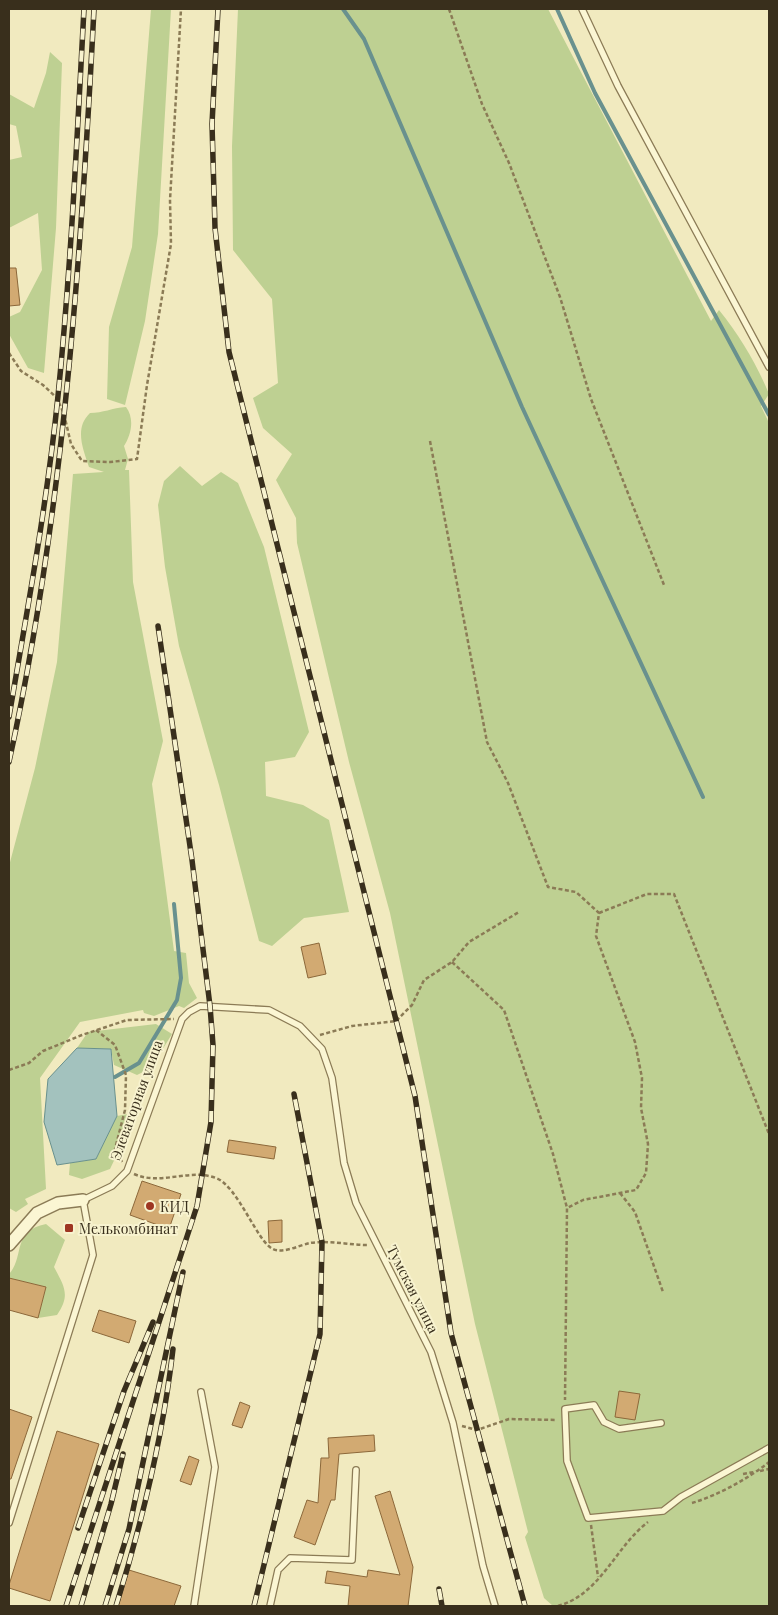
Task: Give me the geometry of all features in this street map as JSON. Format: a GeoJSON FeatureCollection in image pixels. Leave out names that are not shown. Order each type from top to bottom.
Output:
{"type":"FeatureCollection","features":[{"type":"Feature","properties":{"kind":"street","name":"Элеваторная улица"},"geometry":{"type":"LineString","coordinates":[[9,1245],[37,1213],[58,1203],[83,1200]]}},
{"type":"Feature","properties":{"kind":"lane"},"geometry":{"type":"LineString","coordinates":[[582,9],[618,86],[769,367]]}},
{"type":"Feature","properties":{"kind":"lane","name":"Элеваторная улица"},"geometry":{"type":"LineString","coordinates":[[83,1200],[112,1186],[127,1171],[182,1019],[189,1012],[200,1006],[270,1010]]}},
{"type":"Feature","properties":{"kind":"lane","name":"Тумская улица"},"geometry":{"type":"LineString","coordinates":[[270,1010],[300,1026],[322,1049],[332,1078],[344,1163],[356,1203],[431,1352],[453,1423],[483,1566],[495,1606]]}},
{"type":"Feature","properties":{"kind":"lane"},"geometry":{"type":"LineString","coordinates":[[9,1522],[93,1255],[83,1200]]}},
{"type":"Feature","properties":{"kind":"lane"},"geometry":{"type":"LineString","coordinates":[[194,1606],[215,1467],[201,1392]]}},
{"type":"Feature","properties":{"kind":"lane"},"geometry":{"type":"LineString","coordinates":[[661,1423],[619,1429],[604,1422],[594,1405],[565,1409],[567,1461],[588,1518],[663,1511],[681,1498],[769,1448]]}},
{"type":"Feature","properties":{"kind":"lane"},"geometry":{"type":"LineString","coordinates":[[270,1606],[278,1570],[290,1558],[352,1560],[356,1470]]}},
{"type":"Feature","properties":{"kind":"path"},"geometry":{"type":"LineString","coordinates":[[9,353],[21,371],[43,385],[58,398],[71,444],[82,461],[110,462],[137,459],[147,385],[171,244],[170,200],[181,9]]}},
{"type":"Feature","properties":{"kind":"path"},"geometry":{"type":"LineString","coordinates":[[448,9],[482,104],[509,163],[560,297],[590,399],[664,585]]}},
{"type":"Feature","properties":{"kind":"path"},"geometry":{"type":"LineString","coordinates":[[430,441],[487,742],[508,784],[548,887],[576,892],[599,913]]}},
{"type":"Feature","properties":{"kind":"path"},"geometry":{"type":"LineString","coordinates":[[599,913],[647,894],[674,894],[769,1134]]}},
{"type":"Feature","properties":{"kind":"path"},"geometry":{"type":"LineString","coordinates":[[311,1038],[352,1026],[396,1021],[412,1005],[424,980],[452,962],[468,942],[519,912]]}},
{"type":"Feature","properties":{"kind":"path"},"geometry":{"type":"LineString","coordinates":[[567,1208],[583,1200],[636,1190],[646,1173],[648,1144],[641,1108],[642,1078],[635,1042],[596,936],[599,913]]}},
{"type":"Feature","properties":{"kind":"path"},"geometry":{"type":"LineString","coordinates":[[452,962],[504,1010],[554,1154],[567,1208],[565,1409]]}},
{"type":"Feature","properties":{"kind":"path"},"geometry":{"type":"LineString","coordinates":[[9,1070],[29,1063],[44,1051],[127,1020],[169,1019]]}},
{"type":"Feature","properties":{"kind":"path"},"geometry":{"type":"LineString","coordinates":[[96,1030],[115,1045],[126,1075],[125,1110],[115,1148],[127,1171],[143,1178],[160,1179],[203,1174],[218,1179],[247,1211],[262,1240],[273,1249],[280,1250],[322,1242],[376,1245]]}},
{"type":"Feature","properties":{"kind":"path"},"geometry":{"type":"LineString","coordinates":[[620,1193],[635,1212],[663,1292]]}},
{"type":"Feature","properties":{"kind":"path"},"geometry":{"type":"LineString","coordinates":[[453,1423],[477,1430],[509,1419],[566,1420]]}},
{"type":"Feature","properties":{"kind":"path"},"geometry":{"type":"LineString","coordinates":[[687,1504],[704,1499],[769,1462]]}},
{"type":"Feature","properties":{"kind":"path"},"geometry":{"type":"LineString","coordinates":[[558,1606],[569,1603],[589,1590],[635,1532],[663,1511]]}},
{"type":"Feature","properties":{"kind":"path"},"geometry":{"type":"LineString","coordinates":[[588,1518],[592,1528],[598,1578]]}},
{"type":"Feature","properties":{"kind":"green space"},"geometry":{"type":"Polygon","coordinates":[[[151,9],[171,9],[158,234],[145,321],[125,405],[107,399],[109,327],[132,247],[151,9]]]}},
{"type":"Feature","properties":{"kind":"green space"},"geometry":{"type":"Polygon","coordinates":[[[238,9],[548,9],[711,321],[719,310],[747,350],[769,394],[761,406],[769,423],[769,1606],[553,1606],[544,1598],[525,1537],[528,1532],[475,1324],[390,913],[349,762],[297,543],[296,518],[276,480],[292,454],[263,428],[253,398],[278,383],[272,299],[233,250],[232,146],[238,9]]]}},
{"type":"Feature","properties":{"kind":"green space"},"geometry":{"type":"Polygon","coordinates":[[[50,52],[62,63],[56,228],[44,373],[28,368],[9,334],[9,317],[20,312],[42,270],[38,213],[9,228],[9,160],[22,157],[16,126],[9,124],[9,94],[34,108],[46,73],[50,52]]]}},
{"type":"Feature","properties":{"kind":"green space"},"geometry":{"type":"Polygon","coordinates":[[[126,407],[131,422],[129,437],[124,446],[128,459],[125,470],[129,470],[133,582],[163,741],[152,784],[174,951],[186,953],[189,983],[197,998],[184,1008],[179,1006],[154,1016],[144,1013],[143,1010],[80,1022],[40,1078],[46,1189],[25,1199],[28,1204],[16,1212],[9,1208],[9,866],[35,768],[57,662],[73,474],[104,472],[89,467],[81,439],[82,425],[90,413],[126,407]]]}},
{"type":"Feature","properties":{"kind":"green space"},"geometry":{"type":"Polygon","coordinates":[[[180,466],[202,486],[221,472],[238,483],[264,547],[309,732],[295,757],[265,762],[266,796],[303,805],[329,820],[349,912],[304,918],[272,946],[259,941],[219,785],[179,646],[165,567],[158,505],[164,481],[180,466]]]}},
{"type":"Feature","properties":{"kind":"green space"},"geometry":{"type":"Polygon","coordinates":[[[156,1024],[172,1034],[151,1068],[137,1075],[114,1065],[111,1049],[77,1048],[88,1032],[156,1024]]]}},
{"type":"Feature","properties":{"kind":"green space"},"geometry":{"type":"Polygon","coordinates":[[[128,1114],[131,1125],[110,1169],[82,1179],[69,1175],[70,1163],[96,1159],[117,1116],[128,1114]]]}},
{"type":"Feature","properties":{"kind":"green space"},"geometry":{"type":"Polygon","coordinates":[[[46,1224],[65,1240],[54,1267],[63,1285],[65,1296],[57,1315],[38,1318],[46,1287],[9,1278],[9,1274],[17,1260],[23,1238],[35,1227],[46,1224]]]}},
{"type":"Feature","properties":{"kind":"water"},"geometry":{"type":"Polygon","coordinates":[[[77,1048],[111,1049],[117,1116],[96,1159],[57,1165],[44,1122],[48,1079],[77,1048]]]}},
{"type":"Feature","properties":{"kind":"building"},"geometry":{"type":"Polygon","coordinates":[[[9,268],[16,268],[20,305],[9,306],[9,268]]]}},
{"type":"Feature","properties":{"kind":"building"},"geometry":{"type":"Polygon","coordinates":[[[319,943],[326,974],[308,978],[301,947],[319,943]]]}},
{"type":"Feature","properties":{"kind":"building"},"geometry":{"type":"Polygon","coordinates":[[[229,1140],[276,1147],[274,1159],[227,1152],[229,1140]]]}},
{"type":"Feature","properties":{"kind":"building"},"geometry":{"type":"Polygon","coordinates":[[[142,1181],[181,1194],[169,1229],[130,1215],[142,1181]]]}},
{"type":"Feature","properties":{"kind":"building"},"geometry":{"type":"Polygon","coordinates":[[[282,1220],[282,1242],[269,1243],[268,1221],[282,1220]]]}},
{"type":"Feature","properties":{"kind":"building"},"geometry":{"type":"Polygon","coordinates":[[[9,1278],[46,1287],[38,1318],[9,1310],[9,1278]]]}},
{"type":"Feature","properties":{"kind":"building"},"geometry":{"type":"Polygon","coordinates":[[[99,1310],[136,1321],[129,1343],[92,1331],[99,1310]]]}},
{"type":"Feature","properties":{"kind":"building"},"geometry":{"type":"Polygon","coordinates":[[[619,1391],[640,1394],[635,1420],[615,1417],[619,1391]]]}},
{"type":"Feature","properties":{"kind":"building"},"geometry":{"type":"Polygon","coordinates":[[[240,1402],[250,1406],[242,1428],[232,1425],[240,1402]]]}},
{"type":"Feature","properties":{"kind":"building"},"geometry":{"type":"Polygon","coordinates":[[[9,1409],[32,1417],[11,1479],[9,1479],[9,1409]]]}},
{"type":"Feature","properties":{"kind":"building"},"geometry":{"type":"Polygon","coordinates":[[[57,1431],[99,1444],[50,1601],[9,1588],[9,1585],[57,1431]]]}},
{"type":"Feature","properties":{"kind":"building"},"geometry":{"type":"Polygon","coordinates":[[[374,1435],[375,1451],[339,1454],[335,1500],[331,1500],[315,1545],[294,1537],[307,1500],[318,1503],[321,1458],[329,1458],[328,1438],[374,1435]]]}},
{"type":"Feature","properties":{"kind":"building"},"geometry":{"type":"Polygon","coordinates":[[[189,1456],[199,1460],[191,1485],[180,1481],[189,1456]]]}},
{"type":"Feature","properties":{"kind":"building"},"geometry":{"type":"Polygon","coordinates":[[[390,1491],[413,1567],[408,1606],[348,1606],[350,1586],[325,1583],[327,1571],[367,1577],[368,1570],[400,1575],[375,1496],[390,1491]]]}},
{"type":"Feature","properties":{"kind":"building"},"geometry":{"type":"Polygon","coordinates":[[[129,1570],[181,1586],[174,1606],[118,1606],[129,1570]]]}},
{"type":"Feature","properties":{"kind":"waterway"},"geometry":{"type":"LineString","coordinates":[[343,9],[364,39],[522,407],[703,797]]}},
{"type":"Feature","properties":{"kind":"waterway"},"geometry":{"type":"LineString","coordinates":[[557,9],[595,93],[769,415]]}},
{"type":"Feature","properties":{"kind":"waterway"},"geometry":{"type":"LineString","coordinates":[[115,1077],[139,1063],[177,1000],[181,978],[174,904]]}},
{"type":"Feature","properties":{"kind":"railway"},"geometry":{"type":"LineString","coordinates":[[9,717],[30,597],[58,396],[70,251],[84,9]]}},
{"type":"Feature","properties":{"kind":"railway"},"geometry":{"type":"LineString","coordinates":[[9,762],[28,669],[43,576],[67,388],[83,199],[94,9]]}},
{"type":"Feature","properties":{"kind":"railway"},"geometry":{"type":"LineString","coordinates":[[218,9],[212,124],[215,228],[229,352],[415,1096],[451,1333],[525,1606]]}},
{"type":"Feature","properties":{"kind":"railway"},"geometry":{"type":"LineString","coordinates":[[66,1606],[197,1206],[211,1122],[213,1045],[210,1006],[192,860],[158,626]]}},
{"type":"Feature","properties":{"kind":"railway"},"geometry":{"type":"LineString","coordinates":[[254,1606],[320,1334],[322,1242],[294,1094]]}},
{"type":"Feature","properties":{"kind":"railway"},"geometry":{"type":"LineString","coordinates":[[105,1606],[129,1529],[183,1272]]}},
{"type":"Feature","properties":{"kind":"railway"},"geometry":{"type":"LineString","coordinates":[[78,1528],[124,1391],[153,1322]]}},
{"type":"Feature","properties":{"kind":"railway"},"geometry":{"type":"LineString","coordinates":[[116,1606],[150,1479],[164,1414],[173,1349]]}},
{"type":"Feature","properties":{"kind":"railway"},"geometry":{"type":"LineString","coordinates":[[81,1606],[111,1504],[123,1454]]}},
{"type":"Feature","properties":{"kind":"railway"},"geometry":{"type":"LineString","coordinates":[[439,1589],[442,1606]]}},
{"type":"Feature","properties":{"kind":"place","name":"КИД"},"geometry":{"type":"Point","coordinates":[150,1206]}},
{"type":"Feature","properties":{"kind":"place","name":"Мелькомбинат"},"geometry":{"type":"Point","coordinates":[69,1228]}}]}
